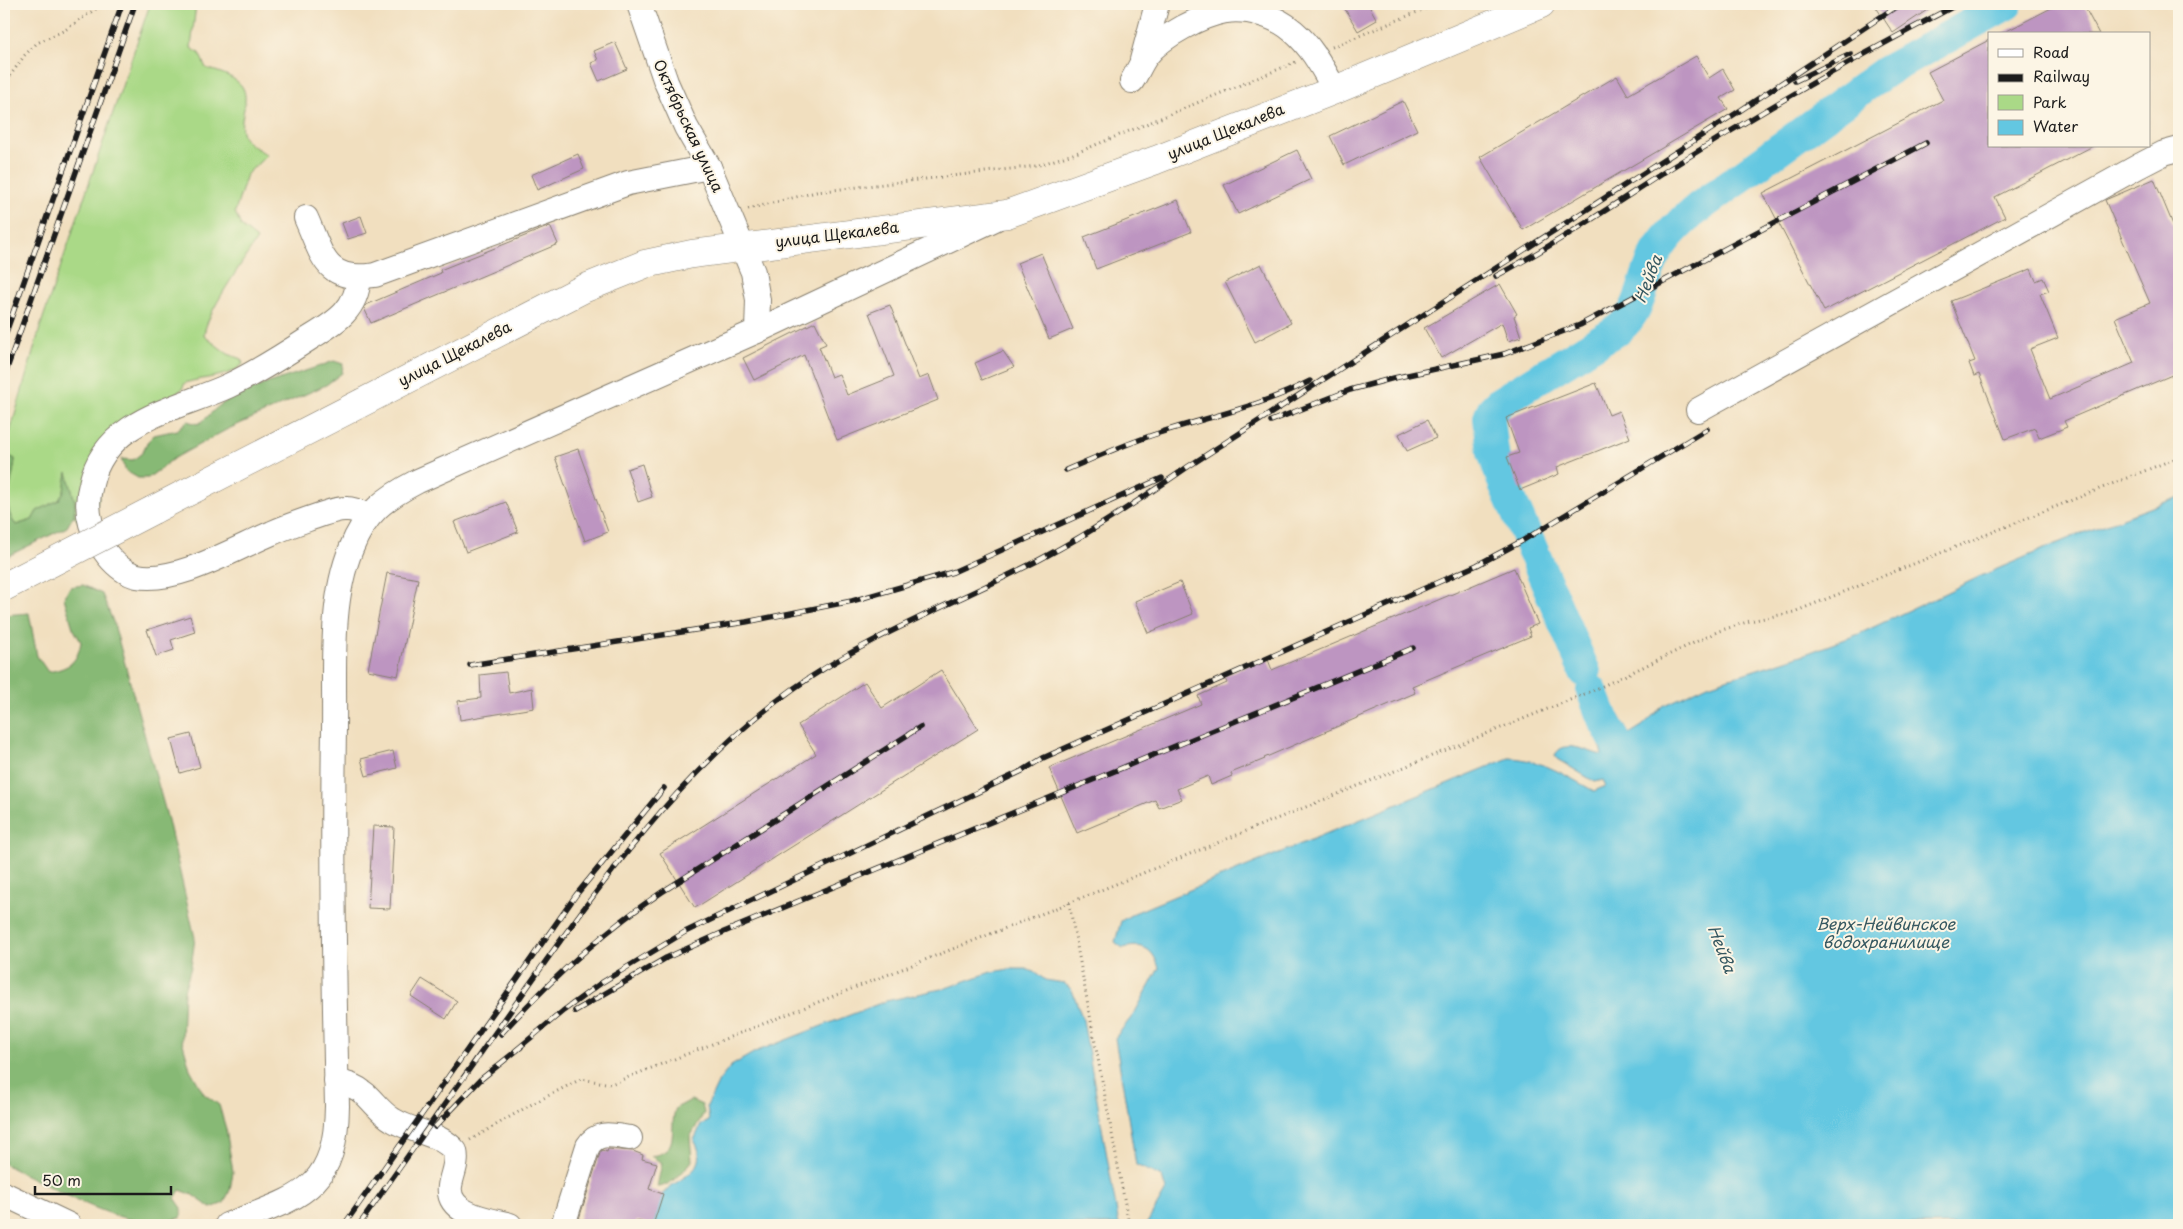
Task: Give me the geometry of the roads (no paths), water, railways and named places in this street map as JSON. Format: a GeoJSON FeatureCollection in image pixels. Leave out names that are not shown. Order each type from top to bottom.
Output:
{"type":"FeatureCollection","features":[{"type":"Feature","properties":{"kind":"main road","name":"улица Щекалева"},"geometry":{"type":"LineString","coordinates":[[4,587],[583,289],[645,264],[741,246],[1007,214],[1156,160],[1335,90],[1541,4]]}},
{"type":"Feature","properties":{"kind":"street","name":"Октябрьская улица"},"geometry":{"type":"LineString","coordinates":[[639,4],[666,82],[686,127],[709,167],[752,272],[758,300],[757,331]]}},
{"type":"Feature","properties":{"kind":"street"},"geometry":{"type":"LineString","coordinates":[[1157,4],[1136,75],[1147,55],[1162,41],[1186,26],[1225,11],[1246,8],[1281,22],[1293,30],[1320,62],[1335,90]]}},
{"type":"Feature","properties":{"kind":"street"},"geometry":{"type":"LineString","coordinates":[[1698,410],[2139,166],[2164,153],[2179,150]]}},
{"type":"Feature","properties":{"kind":"street"},"geometry":{"type":"LineString","coordinates":[[306,218],[328,266],[347,276],[375,275],[628,183],[709,167]]}},
{"type":"Feature","properties":{"kind":"street"},"geometry":{"type":"LineString","coordinates":[[227,1225],[286,1201],[314,1184],[324,1170],[334,1141],[337,1125],[334,772],[337,621],[340,593],[350,550],[368,516],[394,494],[418,481],[757,331],[1007,214]]}},
{"type":"Feature","properties":{"kind":"street"},"geometry":{"type":"LineString","coordinates":[[359,277],[358,291],[351,306],[344,314],[315,336],[230,385],[188,403],[152,415],[133,425],[112,442],[101,458],[93,475],[87,512],[92,529],[107,555],[117,565],[127,573],[153,577],[210,562],[272,533],[335,510],[347,509],[368,516]]}},
{"type":"Feature","properties":{"kind":"street"},"geometry":{"type":"LineString","coordinates":[[336,1081],[359,1089],[377,1108],[402,1126],[444,1140],[456,1151],[456,1165],[450,1187],[451,1194],[457,1205],[471,1215],[510,1225]]}},
{"type":"Feature","properties":{"kind":"street"},"geometry":{"type":"LineString","coordinates":[[563,1225],[588,1146],[592,1140],[607,1135],[630,1138]]}},
{"type":"Feature","properties":{"kind":"street"},"geometry":{"type":"LineString","coordinates":[[4,1194],[69,1225]]}},
{"type":"Feature","properties":{"kind":"water","name":"Верх-Нейвинское водохранилище"},"geometry":{"type":"Polygon","coordinates":[[[2179,497],[2179,1225],[1146,1225],[1166,1190],[1162,1177],[1136,1165],[1115,1038],[1134,1014],[1159,968],[1154,956],[1147,949],[1137,946],[1123,948],[1115,942],[1121,921],[1134,913],[1509,758],[1532,761],[1543,765],[1564,774],[1594,791],[1606,786],[1603,780],[1595,782],[1557,759],[1555,755],[1564,747],[1570,747],[1602,755],[1594,722],[1618,714],[1629,734],[1642,726],[1663,706],[1708,685],[1808,653],[1859,634],[1981,576],[2072,537],[2179,497]]]}},
{"type":"Feature","properties":{"kind":"water"},"geometry":{"type":"Polygon","coordinates":[[[1026,969],[1036,973],[1045,980],[1064,983],[1072,990],[1083,1020],[1119,1225],[653,1225],[664,1192],[686,1176],[697,1165],[699,1150],[694,1140],[701,1125],[709,1121],[707,1106],[719,1081],[731,1066],[755,1052],[886,1001],[946,988],[991,972],[1026,969]]]}},
{"type":"Feature","properties":{"kind":"waterway","name":"Нейва"},"geometry":{"type":"LineString","coordinates":[[1585,672],[1502,479],[1493,452],[1489,418],[1492,410],[1500,402],[1620,328],[1633,313],[1637,305],[1649,270],[1661,245],[1698,208],[1885,72],[2007,4]]}},
{"type":"Feature","properties":{"kind":"waterway","name":"Нейва"},"geometry":{"type":"LineString","coordinates":[[1592,691],[1603,719],[1624,757]]}},
{"type":"Feature","properties":{"kind":"railway"},"geometry":{"type":"LineString","coordinates":[[4,338],[122,4]]}},
{"type":"Feature","properties":{"kind":"railway"},"geometry":{"type":"LineString","coordinates":[[4,377],[135,4]]}},
{"type":"Feature","properties":{"kind":"railway"},"geometry":{"type":"LineString","coordinates":[[359,1225],[579,915],[611,873],[677,793],[752,721],[793,689],[846,655],[1039,560],[1105,522],[1738,112],[1900,4]]}},
{"type":"Feature","properties":{"kind":"railway"},"geometry":{"type":"LineString","coordinates":[[1496,276],[1562,238],[1704,147],[1776,104],[1958,4]]}},
{"type":"Feature","properties":{"kind":"railway"},"geometry":{"type":"LineString","coordinates":[[1795,81],[1851,54]]}},
{"type":"Feature","properties":{"kind":"railway"},"geometry":{"type":"LineString","coordinates":[[1271,421],[1350,390],[1394,378],[1504,354],[1580,325],[1926,143]]}},
{"type":"Feature","properties":{"kind":"railway"},"geometry":{"type":"LineString","coordinates":[[1066,470],[1135,441],[1273,398],[1310,381]]}},
{"type":"Feature","properties":{"kind":"railway"},"geometry":{"type":"LineString","coordinates":[[515,1051],[563,1011],[601,983],[685,932],[1022,771],[1043,758],[1477,565],[1522,541],[1707,429]]}},
{"type":"Feature","properties":{"kind":"railway"},"geometry":{"type":"LineString","coordinates":[[470,665],[746,622],[852,601],[953,572],[1162,478]]}},
{"type":"Feature","properties":{"kind":"railway"},"geometry":{"type":"LineString","coordinates":[[575,1011],[666,958],[724,932],[1413,648]]}},
{"type":"Feature","properties":{"kind":"railway"},"geometry":{"type":"LineString","coordinates":[[501,1034],[558,976],[618,923],[662,892],[920,727]]}},
{"type":"Feature","properties":{"kind":"railway"},"geometry":{"type":"LineString","coordinates":[[344,1225],[576,895],[664,788]]}},
{"type":"Feature","properties":{"kind":"railway"},"geometry":{"type":"LineString","coordinates":[[435,1127],[480,1080],[521,1047]]}}]}
